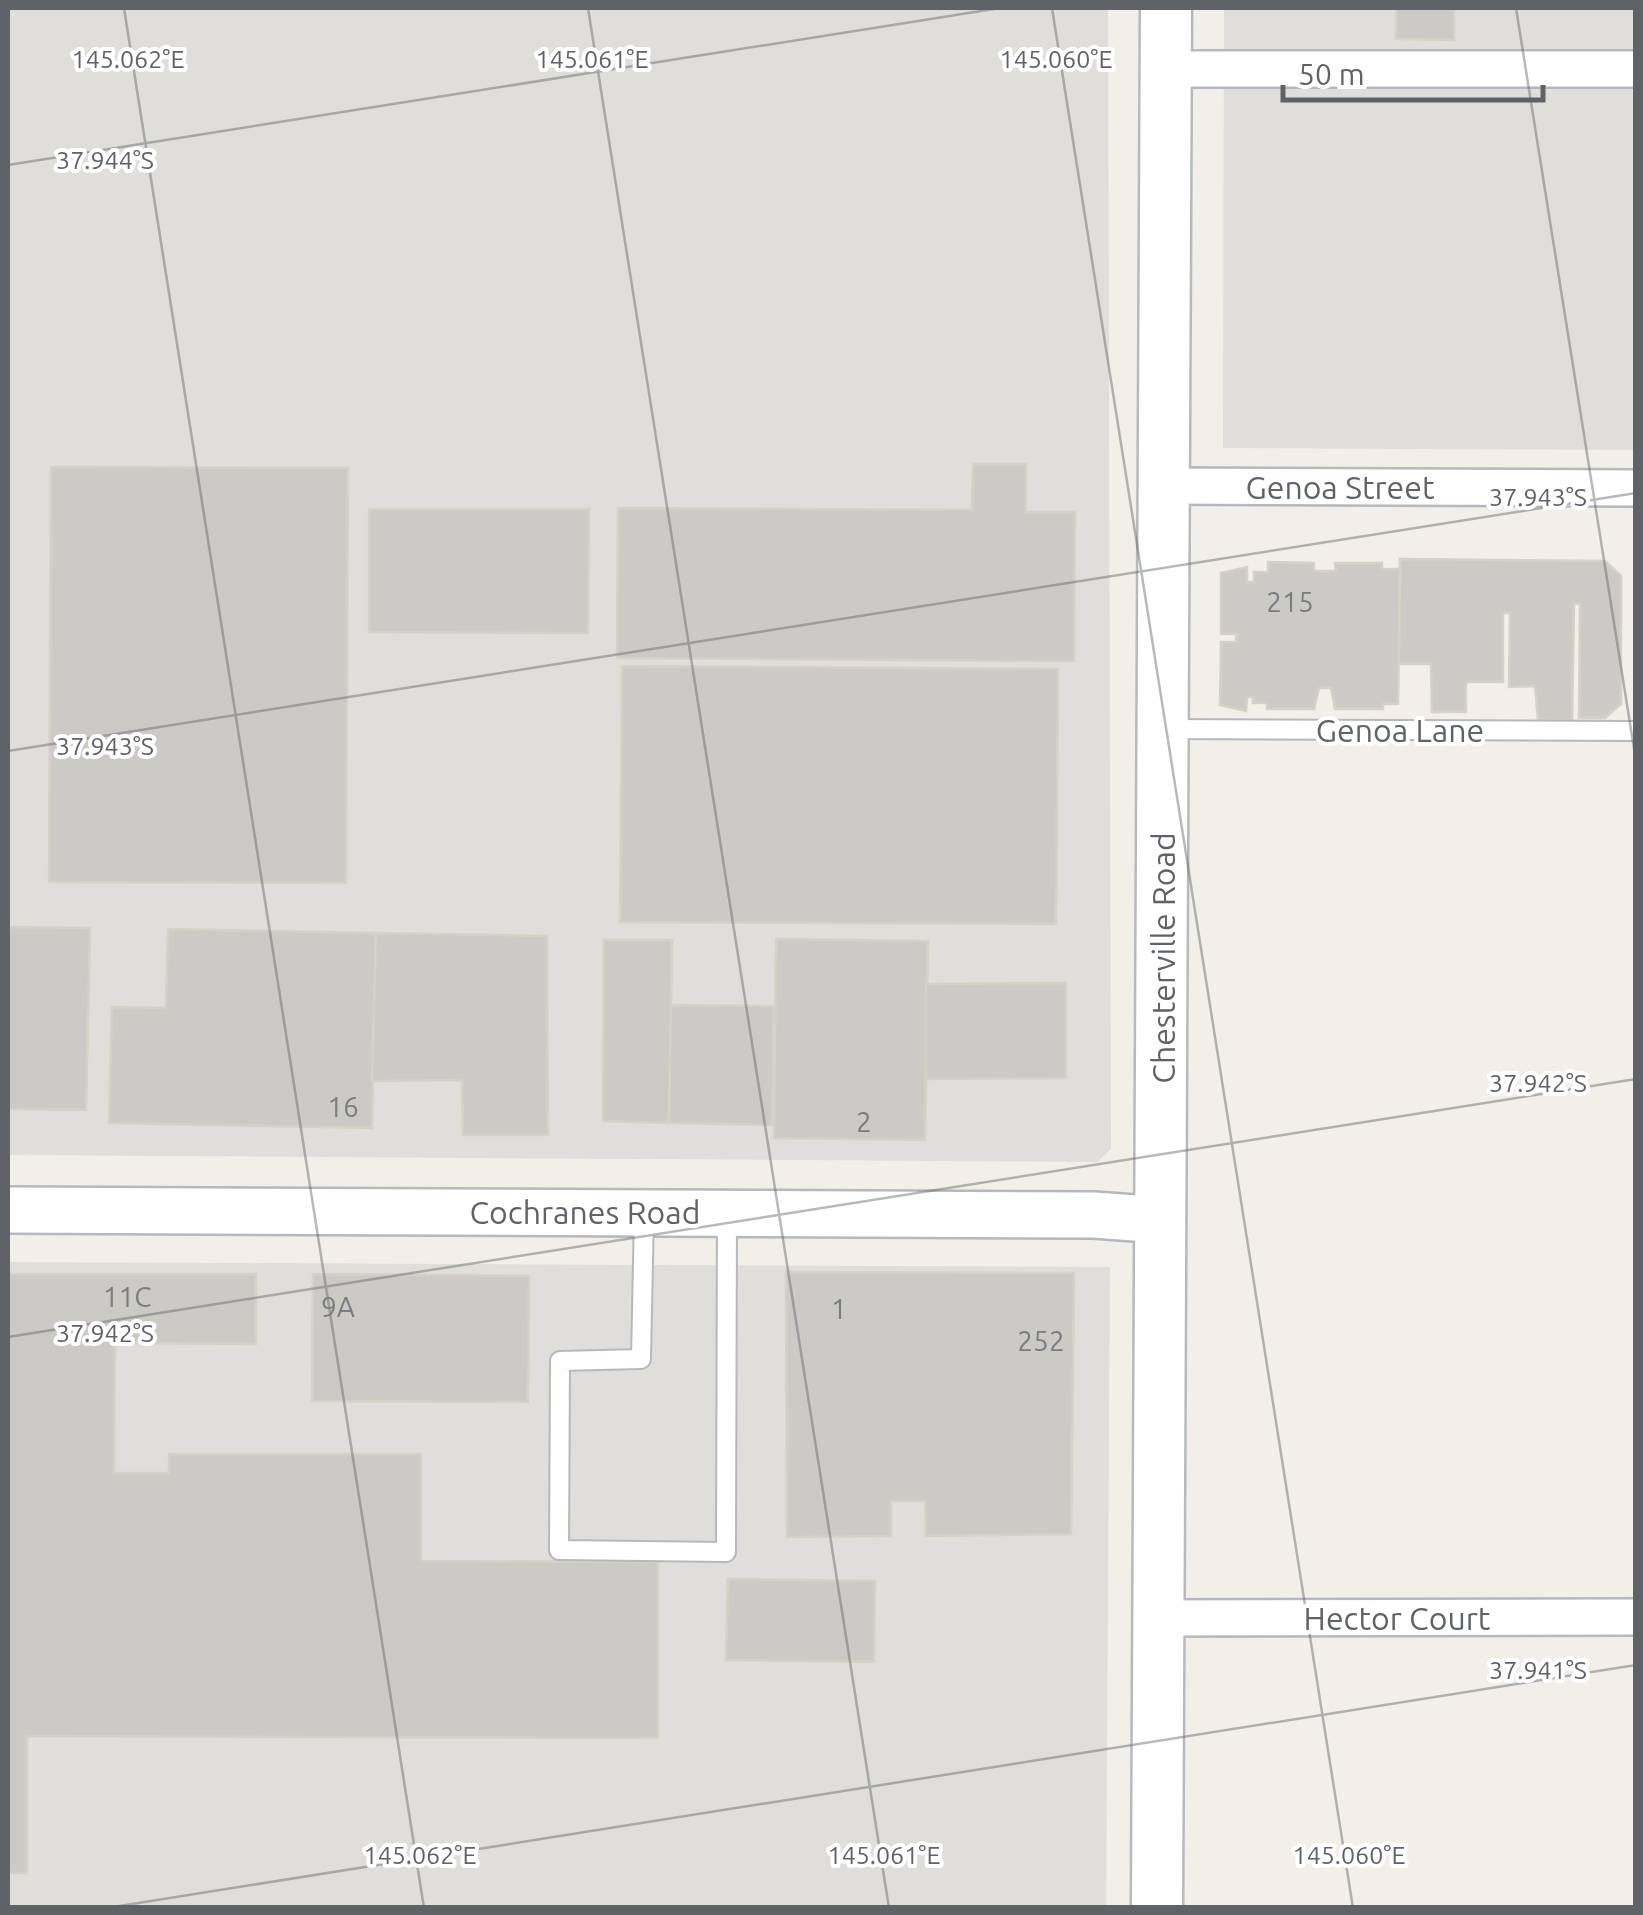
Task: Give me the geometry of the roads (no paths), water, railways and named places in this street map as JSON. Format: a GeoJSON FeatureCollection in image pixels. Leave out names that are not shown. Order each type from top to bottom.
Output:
{"type":"FeatureCollection","features":[{"type":"Feature","properties":{"kind":"main road","name":"Chesterville Road"},"geometry":{"type":"LineString","coordinates":[[1156,1908],[1166,8]]}},
{"type":"Feature","properties":{"kind":"street"},"geometry":{"type":"LineString","coordinates":[[1166,69],[1636,69]]}},
{"type":"Feature","properties":{"kind":"street","name":"Genoa Street"},"geometry":{"type":"LineString","coordinates":[[1165,486],[1636,488]]}},
{"type":"Feature","properties":{"kind":"street","name":"Cochranes Road"},"geometry":{"type":"LineString","coordinates":[[8,1210],[727,1213],[1162,1220]]}},
{"type":"Feature","properties":{"kind":"street","name":"Hector Court"},"geometry":{"type":"LineString","coordinates":[[1160,1618],[1636,1617]]}},
{"type":"Feature","properties":{"kind":"lane","name":"Genoa Lane"},"geometry":{"type":"LineString","coordinates":[[1164,730],[1636,731]]}},
{"type":"Feature","properties":{"kind":"lane"},"geometry":{"type":"LineString","coordinates":[[644,1213],[641,1359],[560,1361],[559,1550],[726,1552],[727,1213]]}}]}
